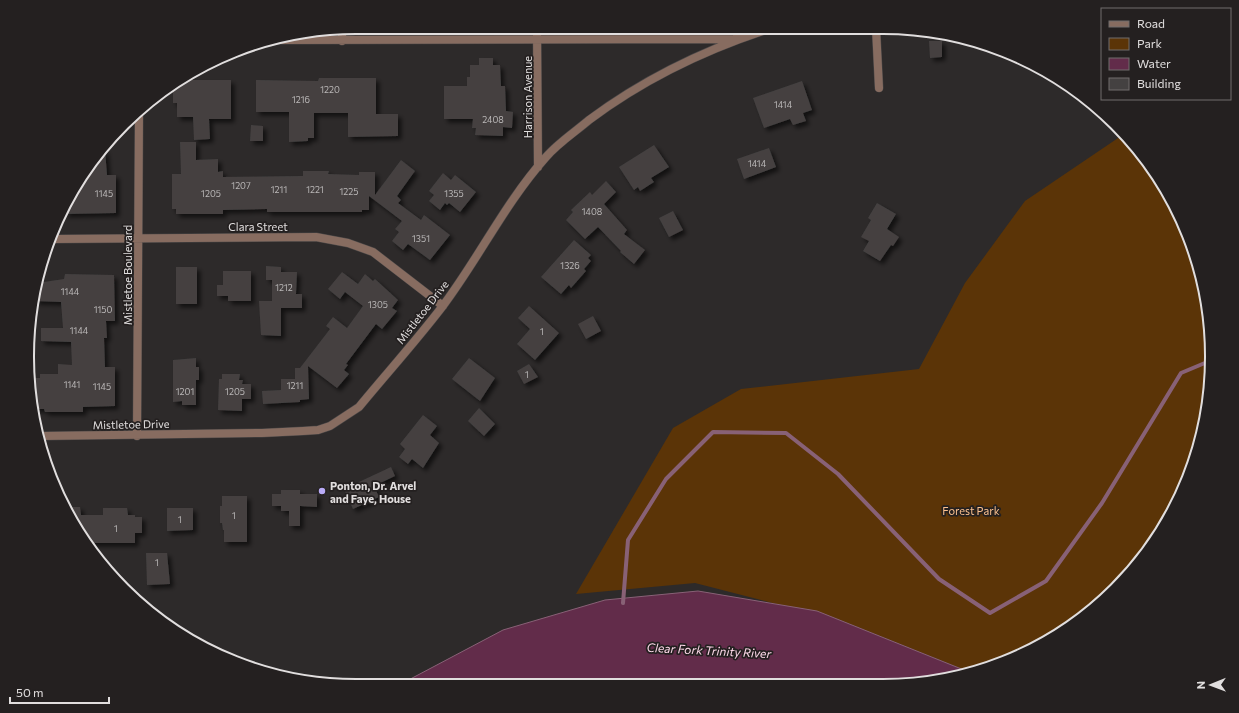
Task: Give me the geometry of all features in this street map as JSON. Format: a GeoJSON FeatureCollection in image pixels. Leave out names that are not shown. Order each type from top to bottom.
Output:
{"type":"FeatureCollection","features":[{"type":"Feature","properties":{"kind":"street","name":"Harrison Avenue"},"geometry":{"type":"LineString","coordinates":[[537,34],[538,167]]}},
{"type":"Feature","properties":{"kind":"street"},"geometry":{"type":"LineString","coordinates":[[293,40],[737,39],[737,34]]}},
{"type":"Feature","properties":{"kind":"street","name":"Mistletoe Drive"},"geometry":{"type":"LineString","coordinates":[[44,436],[262,434],[318,430],[330,426],[359,406],[443,306],[524,184],[546,157],[575,131],[661,73],[737,39],[753,34]]}},
{"type":"Feature","properties":{"kind":"street"},"geometry":{"type":"LineString","coordinates":[[876,34],[880,88]]}},
{"type":"Feature","properties":{"kind":"street"},"geometry":{"type":"LineString","coordinates":[[342,35],[342,41]]}},
{"type":"Feature","properties":{"kind":"street","name":"Mistletoe Boulevard"},"geometry":{"type":"LineString","coordinates":[[137,436],[139,118]]}},
{"type":"Feature","properties":{"kind":"street","name":"Clara Street"},"geometry":{"type":"LineString","coordinates":[[57,239],[316,237],[348,243],[373,252],[443,306]]}},
{"type":"Feature","properties":{"kind":"green space","name":"Forest Park"},"geometry":{"type":"Polygon","coordinates":[[[1119,137],[1151,177],[1172,214],[1188,253],[1199,294],[1204,335],[1204,378],[1199,419],[1188,460],[1172,499],[1151,536],[1111,585],[1062,625],[1044,636],[1006,654],[962,669],[842,621],[695,583],[576,594],[673,428],[741,389],[919,369],[965,283],[1025,201],[1119,137]]]}},
{"type":"Feature","properties":{"kind":"water","name":"Clear Fork Trinity River"},"geometry":{"type":"Polygon","coordinates":[[[698,591],[817,611],[962,669],[925,676],[882,679],[410,679],[503,630],[605,600],[698,591]]]}},
{"type":"Feature","properties":{"kind":"building"},"geometry":{"type":"Polygon","coordinates":[[[929,41],[942,41],[942,57],[930,58],[929,41]]]}},
{"type":"Feature","properties":{"kind":"building"},"geometry":{"type":"Polygon","coordinates":[[[479,58],[493,58],[493,65],[500,65],[501,86],[505,86],[506,111],[513,112],[512,128],[503,127],[503,136],[475,135],[476,128],[472,128],[473,119],[444,119],[444,86],[467,86],[467,77],[470,77],[470,65],[479,65],[479,58]]]}},
{"type":"Feature","properties":{"kind":"building"},"geometry":{"type":"Polygon","coordinates":[[[319,78],[376,78],[376,114],[398,114],[398,136],[348,137],[348,113],[314,113],[314,138],[308,138],[308,141],[289,142],[289,112],[256,112],[256,80],[318,81],[319,78]]]}},
{"type":"Feature","properties":{"kind":"building"},"geometry":{"type":"Polygon","coordinates":[[[191,79],[231,80],[231,119],[209,119],[210,139],[194,140],[193,117],[177,117],[177,103],[173,103],[173,91],[191,79]]]}},
{"type":"Feature","properties":{"kind":"building"},"geometry":{"type":"Polygon","coordinates":[[[802,81],[812,110],[803,113],[806,121],[793,125],[790,119],[764,128],[753,98],[802,81]]]}},
{"type":"Feature","properties":{"kind":"building"},"geometry":{"type":"Polygon","coordinates":[[[251,125],[263,126],[263,141],[250,141],[251,125]]]}},
{"type":"Feature","properties":{"kind":"building"},"geometry":{"type":"Polygon","coordinates":[[[180,142],[196,142],[196,160],[218,159],[218,172],[223,171],[223,177],[303,176],[303,171],[329,171],[328,174],[359,175],[359,172],[375,172],[375,195],[401,160],[415,171],[397,196],[401,200],[398,203],[421,220],[424,215],[450,235],[430,260],[408,244],[403,250],[392,241],[399,232],[395,229],[402,221],[369,196],[369,210],[362,210],[362,212],[267,212],[267,209],[223,210],[223,214],[176,214],[176,209],[172,209],[172,174],[181,174],[180,142]]]}},
{"type":"Feature","properties":{"kind":"building"},"geometry":{"type":"Polygon","coordinates":[[[654,145],[669,167],[651,178],[654,182],[640,191],[638,187],[634,190],[619,167],[654,145]]]}},
{"type":"Feature","properties":{"kind":"building"},"geometry":{"type":"Polygon","coordinates":[[[769,148],[776,167],[744,179],[737,159],[769,148]]]}},
{"type":"Feature","properties":{"kind":"building"},"geometry":{"type":"Polygon","coordinates":[[[105,155],[107,175],[116,175],[116,213],[67,214],[88,177],[105,155]]]}},
{"type":"Feature","properties":{"kind":"building"},"geometry":{"type":"Polygon","coordinates":[[[443,173],[451,180],[455,175],[476,192],[460,212],[449,203],[447,205],[445,203],[440,210],[429,201],[434,195],[429,191],[443,173]]]}},
{"type":"Feature","properties":{"kind":"building"},"geometry":{"type":"Polygon","coordinates":[[[606,181],[616,192],[604,204],[627,230],[624,234],[645,250],[634,264],[620,252],[621,251],[598,227],[585,239],[566,220],[573,212],[571,210],[590,192],[592,195],[606,181]]]}},
{"type":"Feature","properties":{"kind":"building"},"geometry":{"type":"Polygon","coordinates":[[[877,203],[896,214],[887,229],[899,237],[893,246],[891,245],[880,261],[863,251],[869,241],[861,237],[871,220],[868,218],[877,203]]]}},
{"type":"Feature","properties":{"kind":"building"},"geometry":{"type":"Polygon","coordinates":[[[673,211],[683,230],[669,237],[659,218],[673,211]]]}},
{"type":"Feature","properties":{"kind":"building"},"geometry":{"type":"Polygon","coordinates":[[[574,240],[591,255],[588,258],[591,261],[584,269],[586,271],[571,288],[569,285],[561,294],[541,277],[574,240]]]}},
{"type":"Feature","properties":{"kind":"building"},"geometry":{"type":"Polygon","coordinates":[[[266,266],[281,267],[281,272],[297,272],[296,294],[302,294],[302,308],[281,308],[281,336],[261,335],[259,301],[272,301],[272,280],[266,280],[266,266]]]}},
{"type":"Feature","properties":{"kind":"building"},"geometry":{"type":"Polygon","coordinates":[[[176,267],[197,267],[197,304],[176,304],[176,267]]]}},
{"type":"Feature","properties":{"kind":"building"},"geometry":{"type":"Polygon","coordinates":[[[223,271],[251,271],[251,301],[228,301],[228,296],[217,296],[217,285],[223,285],[223,271]]]}},
{"type":"Feature","properties":{"kind":"building"},"geometry":{"type":"Polygon","coordinates":[[[342,272],[358,284],[365,274],[373,281],[375,279],[398,300],[392,308],[397,311],[382,329],[376,324],[346,364],[348,365],[344,370],[349,374],[337,388],[308,366],[309,399],[300,400],[300,402],[263,404],[262,391],[281,390],[281,379],[295,379],[295,368],[300,368],[330,329],[326,326],[333,317],[347,328],[363,306],[345,292],[340,299],[328,289],[342,272]]]}},
{"type":"Feature","properties":{"kind":"building"},"geometry":{"type":"Polygon","coordinates":[[[65,274],[114,275],[115,321],[106,321],[107,338],[104,338],[105,367],[115,367],[115,406],[83,407],[83,412],[45,412],[44,409],[38,409],[35,378],[40,378],[40,374],[58,374],[58,364],[72,365],[71,342],[41,341],[41,328],[63,328],[61,302],[39,301],[43,282],[64,279],[65,274]]]}},
{"type":"Feature","properties":{"kind":"building"},"geometry":{"type":"Polygon","coordinates":[[[529,306],[559,333],[535,360],[517,344],[530,329],[518,318],[529,306]]]}},
{"type":"Feature","properties":{"kind":"building"},"geometry":{"type":"Polygon","coordinates":[[[593,316],[601,331],[586,339],[578,324],[593,316]]]}},
{"type":"Feature","properties":{"kind":"building"},"geometry":{"type":"Polygon","coordinates":[[[196,358],[196,367],[199,367],[199,380],[196,380],[196,405],[182,405],[182,401],[173,402],[173,360],[196,358]]]}},
{"type":"Feature","properties":{"kind":"building"},"geometry":{"type":"Polygon","coordinates":[[[469,358],[495,378],[480,401],[452,379],[469,358]]]}},
{"type":"Feature","properties":{"kind":"building"},"geometry":{"type":"Polygon","coordinates":[[[529,364],[538,377],[524,384],[517,371],[529,364]]]}},
{"type":"Feature","properties":{"kind":"building"},"geometry":{"type":"Polygon","coordinates":[[[222,374],[240,374],[239,380],[243,380],[242,384],[251,384],[251,399],[242,399],[242,411],[218,410],[219,379],[222,379],[222,374]]]}},
{"type":"Feature","properties":{"kind":"building"},"geometry":{"type":"Polygon","coordinates":[[[479,408],[495,424],[484,436],[468,421],[479,408]]]}},
{"type":"Feature","properties":{"kind":"building"},"geometry":{"type":"Polygon","coordinates":[[[423,415],[437,426],[430,435],[439,443],[423,468],[412,459],[408,464],[399,457],[405,449],[400,444],[423,415]]]}},
{"type":"Feature","properties":{"kind":"building"},"geometry":{"type":"Polygon","coordinates":[[[391,467],[395,476],[374,486],[379,497],[353,509],[344,489],[391,467]]]}},
{"type":"Feature","properties":{"kind":"building"},"geometry":{"type":"Polygon","coordinates":[[[281,490],[300,490],[300,494],[317,494],[317,507],[300,506],[300,526],[289,526],[289,511],[281,511],[281,506],[272,506],[272,494],[281,494],[281,490]]]}},
{"type":"Feature","properties":{"kind":"building"},"geometry":{"type":"Polygon","coordinates":[[[222,496],[247,496],[247,542],[224,542],[224,530],[222,523],[220,523],[220,506],[222,506],[222,496]]]}},
{"type":"Feature","properties":{"kind":"building"},"geometry":{"type":"Polygon","coordinates":[[[71,507],[80,507],[81,515],[103,515],[103,508],[127,508],[128,515],[142,517],[142,533],[135,533],[135,543],[93,543],[71,507]]]}},
{"type":"Feature","properties":{"kind":"building"},"geometry":{"type":"Polygon","coordinates":[[[167,508],[193,508],[193,530],[167,531],[167,508]]]}},
{"type":"Feature","properties":{"kind":"building"},"geometry":{"type":"Polygon","coordinates":[[[146,553],[167,553],[170,584],[147,585],[146,553]]]}},
{"type":"Feature","properties":{"kind":"waterway"},"geometry":{"type":"LineString","coordinates":[[623,603],[628,540],[666,479],[713,432],[786,433],[838,474],[939,579],[990,613],[1046,581],[1102,503],[1181,373],[1205,363]]}},
{"type":"Feature","properties":{"kind":"place","name":"Ponton, Dr. Arvel and Faye, House"},"geometry":{"type":"Point","coordinates":[322,491]}}]}
